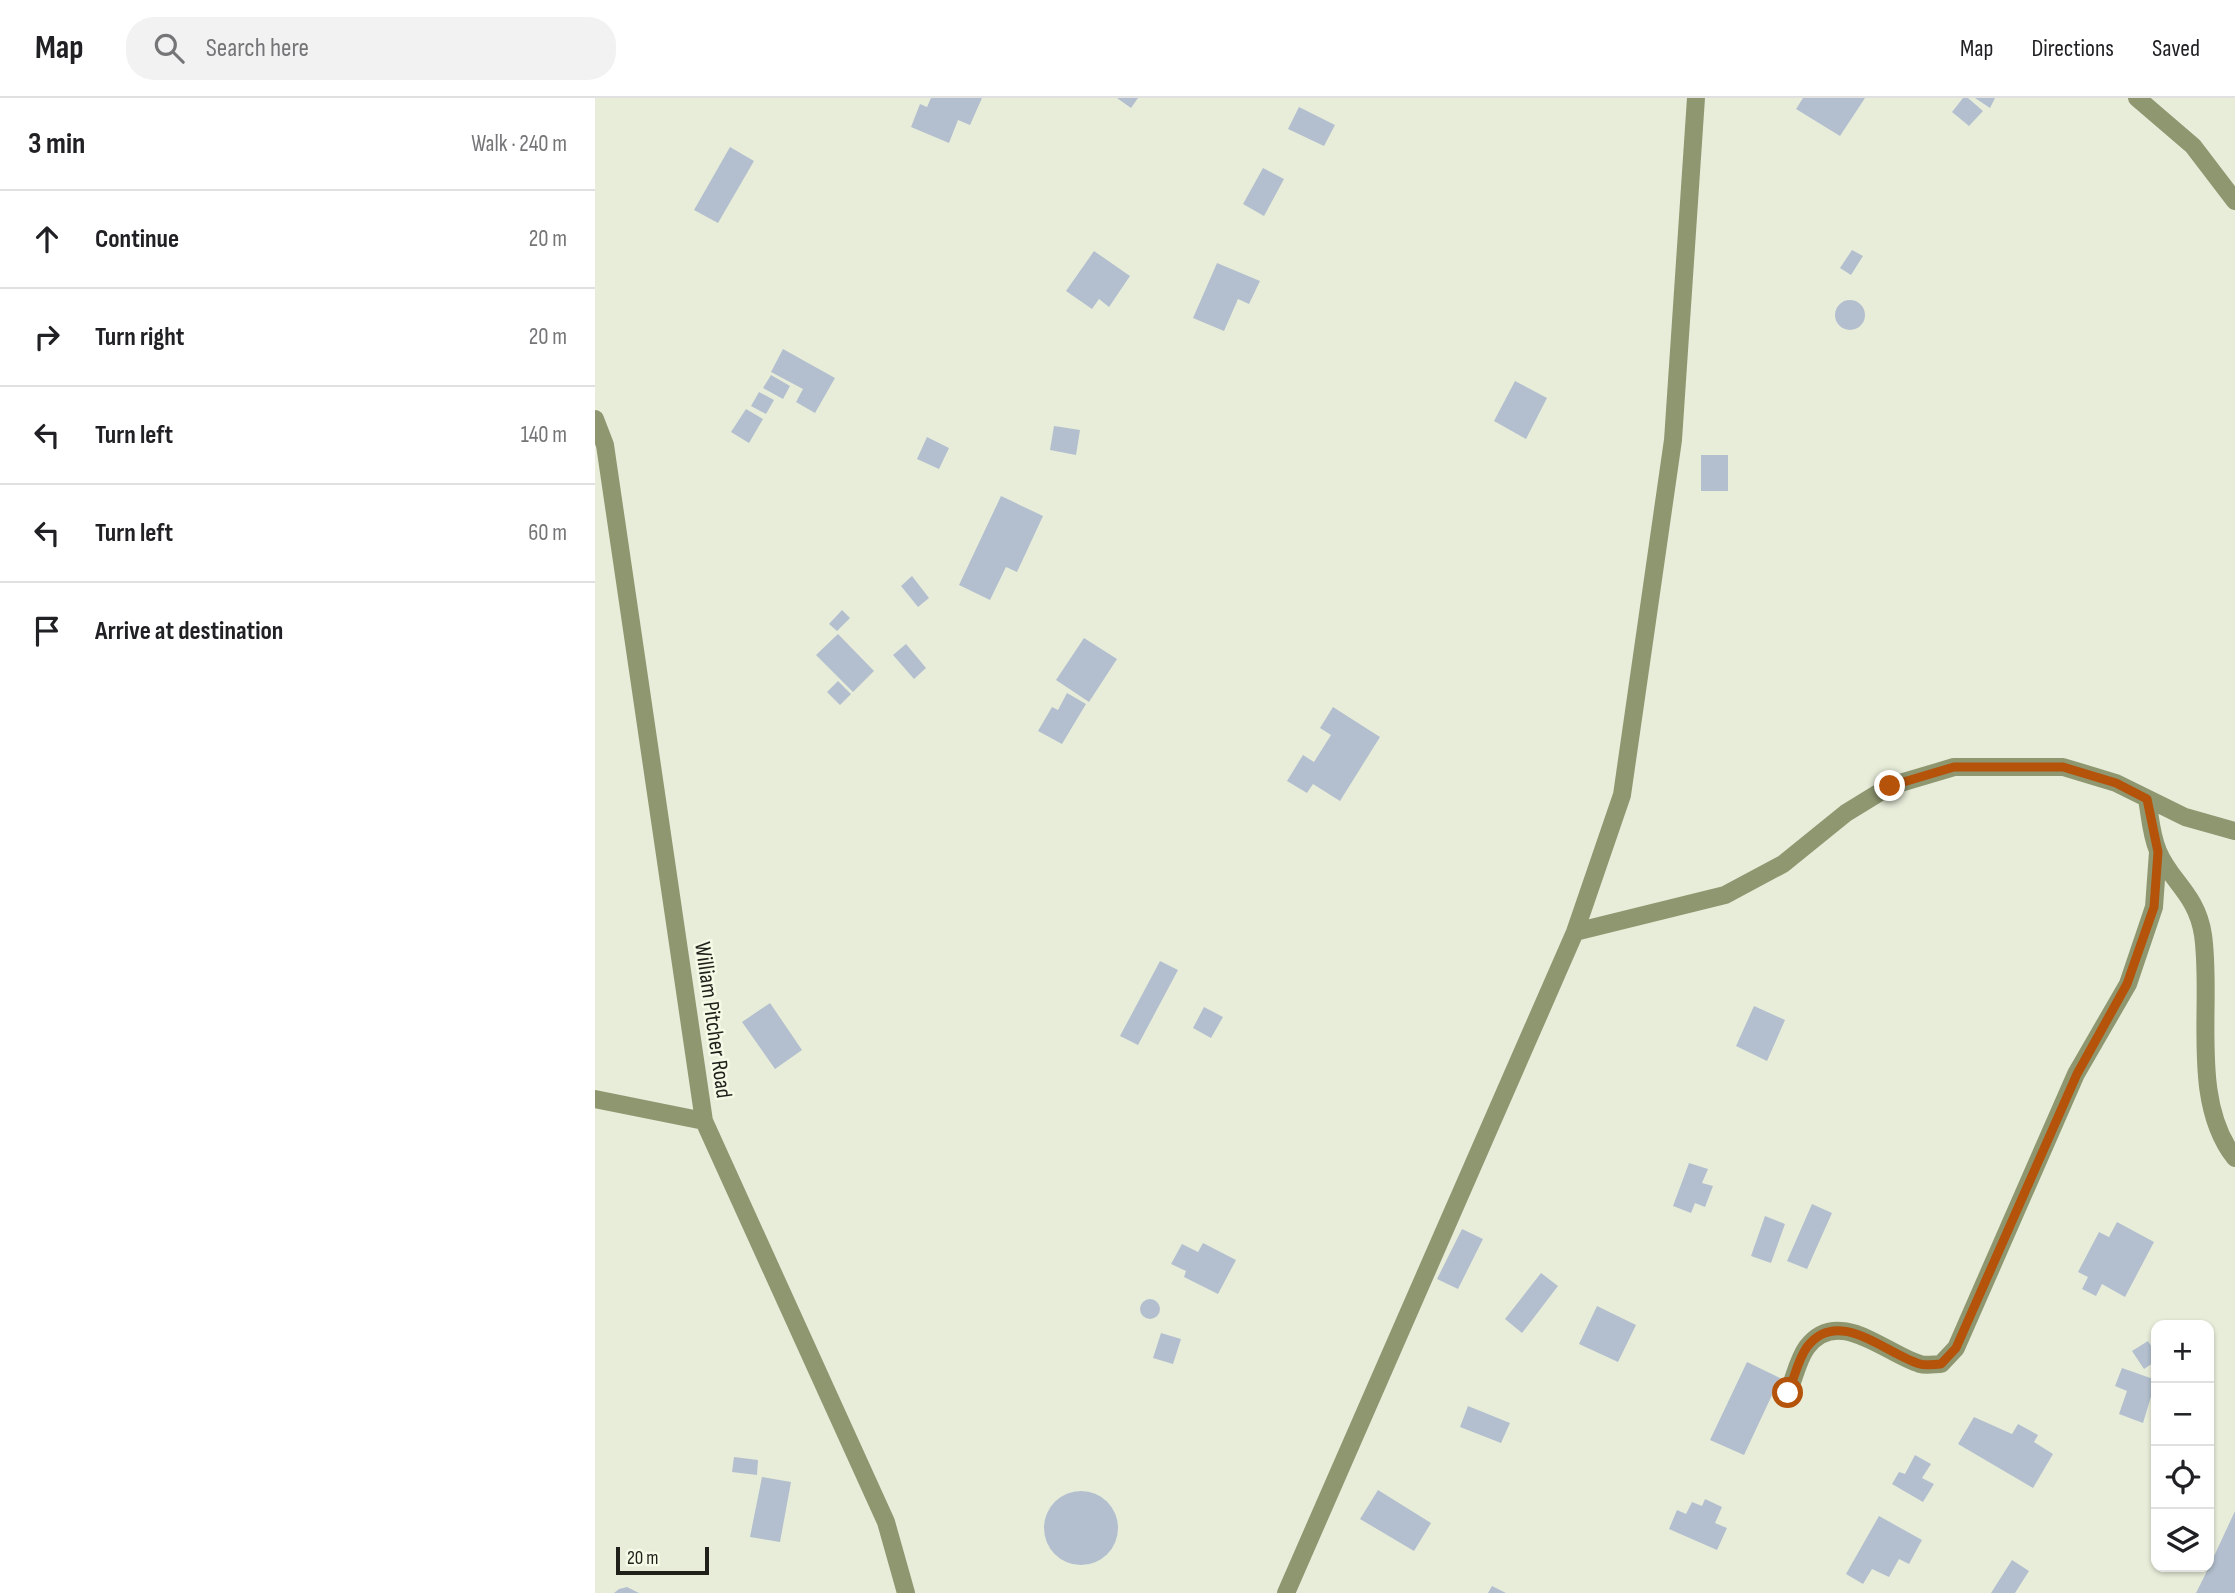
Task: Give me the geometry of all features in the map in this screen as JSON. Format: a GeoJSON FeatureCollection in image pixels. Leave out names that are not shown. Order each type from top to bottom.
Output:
{"type":"FeatureCollection","features":[{"type":"Feature","properties":{"kind":"street"},"geometry":{"type":"LineString","coordinates":[[1286,1593],[1575,932],[1622,796],[1673,440],[1696,98]]}},
{"type":"Feature","properties":{"kind":"street"},"geometry":{"type":"LineString","coordinates":[[2137,98],[2193,146],[2235,201]]}},
{"type":"Feature","properties":{"kind":"street","name":"William Pitcher Road"},"geometry":{"type":"LineString","coordinates":[[595,419],[605,445],[704,1121],[886,1522],[906,1593]]}},
{"type":"Feature","properties":{"kind":"street"},"geometry":{"type":"LineString","coordinates":[[1575,932],[1725,894],[1783,864],[1846,813],[1890,786],[1954,767],[2063,767],[2116,783],[2185,817],[2235,831]]}},
{"type":"Feature","properties":{"kind":"street"},"geometry":{"type":"LineString","coordinates":[[1788,1393],[1805,1349],[1818,1336],[1832,1330],[1853,1333],[1922,1365],[1941,1364],[1956,1348],[2077,1074],[2127,984],[2154,907],[2158,852],[2147,799]]}},
{"type":"Feature","properties":{"kind":"street"},"geometry":{"type":"LineString","coordinates":[[2158,852],[2190,896],[2203,933],[2212,1116],[2225,1145],[2235,1158]]}},
{"type":"Feature","properties":{"kind":"street"},"geometry":{"type":"LineString","coordinates":[[595,1099],[704,1121]]}},
{"type":"Feature","properties":{"kind":"building"},"geometry":{"type":"Polygon","coordinates":[[[931,98],[982,98],[970,125],[958,120],[949,143],[911,127],[920,104],[927,107],[931,98]]]}},
{"type":"Feature","properties":{"kind":"building"},"geometry":{"type":"Polygon","coordinates":[[[1117,98],[1138,98],[1131,108],[1117,98]]]}},
{"type":"Feature","properties":{"kind":"building"},"geometry":{"type":"Polygon","coordinates":[[[1803,98],[1865,98],[1840,136],[1796,109],[1803,98]]]}},
{"type":"Feature","properties":{"kind":"building"},"geometry":{"type":"Polygon","coordinates":[[[1963,98],[1968,98],[1983,111],[1969,126],[1952,112],[1963,98]]]}},
{"type":"Feature","properties":{"kind":"building"},"geometry":{"type":"Polygon","coordinates":[[[1975,98],[1995,98],[1990,108],[1975,98]]]}},
{"type":"Feature","properties":{"kind":"building"},"geometry":{"type":"Polygon","coordinates":[[[1299,107],[1335,125],[1324,146],[1288,129],[1299,107]]]}},
{"type":"Feature","properties":{"kind":"building"},"geometry":{"type":"Polygon","coordinates":[[[730,147],[754,161],[718,223],[694,210],[730,147]]]}},
{"type":"Feature","properties":{"kind":"building"},"geometry":{"type":"Polygon","coordinates":[[[1263,168],[1284,179],[1264,216],[1243,204],[1263,168]]]}},
{"type":"Feature","properties":{"kind":"building"},"geometry":{"type":"Polygon","coordinates":[[[1852,250],[1863,256],[1851,275],[1840,268],[1852,250]]]}},
{"type":"Feature","properties":{"kind":"building"},"geometry":{"type":"Polygon","coordinates":[[[1094,251],[1130,276],[1109,307],[1099,299],[1092,309],[1066,291],[1094,251]]]}},
{"type":"Feature","properties":{"kind":"building"},"geometry":{"type":"Polygon","coordinates":[[[1217,263],[1260,281],[1249,304],[1238,299],[1224,331],[1193,318],[1217,263]]]}},
{"type":"Feature","properties":{"kind":"building"},"geometry":{"type":"Polygon","coordinates":[[[1850,300],[1861,304],[1865,315],[1861,326],[1850,330],[1839,326],[1835,315],[1839,304],[1850,300]]]}},
{"type":"Feature","properties":{"kind":"building"},"geometry":{"type":"Polygon","coordinates":[[[783,349],[835,378],[815,413],[796,402],[803,389],[771,372],[783,349]]]}},
{"type":"Feature","properties":{"kind":"building"},"geometry":{"type":"Polygon","coordinates":[[[771,375],[790,386],[783,399],[763,388],[771,375]]]}},
{"type":"Feature","properties":{"kind":"building"},"geometry":{"type":"Polygon","coordinates":[[[1515,381],[1547,398],[1526,439],[1494,421],[1515,381]]]}},
{"type":"Feature","properties":{"kind":"building"},"geometry":{"type":"Polygon","coordinates":[[[759,392],[774,400],[766,414],[751,406],[759,392]]]}},
{"type":"Feature","properties":{"kind":"building"},"geometry":{"type":"Polygon","coordinates":[[[746,409],[763,419],[749,443],[731,432],[746,409]]]}},
{"type":"Feature","properties":{"kind":"building"},"geometry":{"type":"Polygon","coordinates":[[[1054,426],[1080,430],[1076,455],[1050,450],[1054,426]]]}},
{"type":"Feature","properties":{"kind":"building"},"geometry":{"type":"Polygon","coordinates":[[[927,437],[949,448],[939,469],[917,459],[927,437]]]}},
{"type":"Feature","properties":{"kind":"building"},"geometry":{"type":"Polygon","coordinates":[[[1701,455],[1728,455],[1728,491],[1701,491],[1701,455]]]}},
{"type":"Feature","properties":{"kind":"building"},"geometry":{"type":"Polygon","coordinates":[[[1001,496],[1043,516],[1017,572],[1006,567],[990,600],[959,585],[1001,496]]]}},
{"type":"Feature","properties":{"kind":"building"},"geometry":{"type":"Polygon","coordinates":[[[912,576],[929,598],[918,607],[901,586],[912,576]]]}},
{"type":"Feature","properties":{"kind":"building"},"geometry":{"type":"Polygon","coordinates":[[[842,610],[850,618],[837,631],[829,624],[842,610]]]}},
{"type":"Feature","properties":{"kind":"building"},"geometry":{"type":"Polygon","coordinates":[[[838,634],[874,671],[853,692],[816,655],[838,634]]]}},
{"type":"Feature","properties":{"kind":"building"},"geometry":{"type":"Polygon","coordinates":[[[1084,638],[1117,659],[1089,702],[1056,680],[1084,638]]]}},
{"type":"Feature","properties":{"kind":"building"},"geometry":{"type":"Polygon","coordinates":[[[906,644],[926,668],[914,679],[893,655],[906,644]]]}},
{"type":"Feature","properties":{"kind":"building"},"geometry":{"type":"Polygon","coordinates":[[[838,681],[851,694],[840,705],[827,692],[838,681]]]}},
{"type":"Feature","properties":{"kind":"building"},"geometry":{"type":"Polygon","coordinates":[[[1067,693],[1086,704],[1062,744],[1038,731],[1052,707],[1058,710],[1067,693]]]}},
{"type":"Feature","properties":{"kind":"building"},"geometry":{"type":"Polygon","coordinates":[[[1333,707],[1380,737],[1340,801],[1313,784],[1307,793],[1287,781],[1303,755],[1314,762],[1331,735],[1320,728],[1333,707]]]}},
{"type":"Feature","properties":{"kind":"building"},"geometry":{"type":"Polygon","coordinates":[[[1160,961],[1178,970],[1138,1045],[1120,1036],[1160,961]]]}},
{"type":"Feature","properties":{"kind":"building"},"geometry":{"type":"Polygon","coordinates":[[[770,1003],[802,1050],[775,1069],[742,1022],[770,1003]]]}},
{"type":"Feature","properties":{"kind":"building"},"geometry":{"type":"Polygon","coordinates":[[[1754,1006],[1785,1020],[1767,1061],[1736,1046],[1754,1006]]]}},
{"type":"Feature","properties":{"kind":"building"},"geometry":{"type":"Polygon","coordinates":[[[1204,1007],[1223,1017],[1211,1038],[1193,1028],[1204,1007]]]}},
{"type":"Feature","properties":{"kind":"building"},"geometry":{"type":"Polygon","coordinates":[[[1689,1163],[1708,1169],[1702,1183],[1713,1186],[1705,1207],[1695,1203],[1691,1213],[1673,1206],[1689,1163]]]}},
{"type":"Feature","properties":{"kind":"building"},"geometry":{"type":"Polygon","coordinates":[[[1812,1204],[1832,1213],[1807,1269],[1787,1261],[1812,1204]]]}},
{"type":"Feature","properties":{"kind":"building"},"geometry":{"type":"Polygon","coordinates":[[[1765,1216],[1785,1224],[1771,1263],[1751,1256],[1765,1216]]]}},
{"type":"Feature","properties":{"kind":"building"},"geometry":{"type":"Polygon","coordinates":[[[2117,1222],[2154,1242],[2125,1297],[2102,1284],[2096,1296],[2082,1289],[2088,1277],[2078,1272],[2099,1232],[2109,1237],[2117,1222]]]}},
{"type":"Feature","properties":{"kind":"building"},"geometry":{"type":"Polygon","coordinates":[[[1462,1229],[1483,1239],[1458,1289],[1437,1279],[1462,1229]]]}},
{"type":"Feature","properties":{"kind":"building"},"geometry":{"type":"Polygon","coordinates":[[[1203,1243],[1236,1260],[1218,1294],[1184,1277],[1186,1271],[1171,1264],[1182,1244],[1198,1252],[1203,1243]]]}},
{"type":"Feature","properties":{"kind":"building"},"geometry":{"type":"Polygon","coordinates":[[[1541,1273],[1558,1286],[1522,1333],[1505,1319],[1541,1273]]]}},
{"type":"Feature","properties":{"kind":"building"},"geometry":{"type":"Polygon","coordinates":[[[1150,1299],[1157,1302],[1160,1309],[1157,1316],[1150,1319],[1143,1316],[1140,1309],[1143,1302],[1150,1299]]]}},
{"type":"Feature","properties":{"kind":"building"},"geometry":{"type":"Polygon","coordinates":[[[1597,1306],[1636,1325],[1618,1362],[1579,1344],[1597,1306]]]}},
{"type":"Feature","properties":{"kind":"building"},"geometry":{"type":"Polygon","coordinates":[[[1161,1333],[1181,1339],[1173,1364],[1153,1358],[1161,1333]]]}},
{"type":"Feature","properties":{"kind":"building"},"geometry":{"type":"Polygon","coordinates":[[[2148,1341],[2151,1346],[2151,1364],[2144,1369],[2132,1351],[2148,1341]]]}},
{"type":"Feature","properties":{"kind":"building"},"geometry":{"type":"Polygon","coordinates":[[[1747,1362],[1780,1378],[1744,1455],[1710,1440],[1747,1362]]]}},
{"type":"Feature","properties":{"kind":"building"},"geometry":{"type":"Polygon","coordinates":[[[2122,1368],[2151,1378],[2151,1397],[2143,1423],[2119,1414],[2127,1391],[2115,1386],[2122,1368]]]}},
{"type":"Feature","properties":{"kind":"building"},"geometry":{"type":"Polygon","coordinates":[[[1468,1406],[1510,1423],[1501,1443],[1460,1427],[1468,1406]]]}},
{"type":"Feature","properties":{"kind":"building"},"geometry":{"type":"Polygon","coordinates":[[[1974,1417],[2012,1434],[2018,1424],[2038,1435],[2034,1442],[2053,1454],[2033,1488],[1958,1444],[1974,1417]]]}},
{"type":"Feature","properties":{"kind":"building"},"geometry":{"type":"Polygon","coordinates":[[[1915,1455],[1931,1464],[1922,1478],[1934,1484],[1923,1502],[1892,1484],[1899,1472],[1905,1474],[1915,1455]]]}},
{"type":"Feature","properties":{"kind":"building"},"geometry":{"type":"Polygon","coordinates":[[[734,1457],[758,1460],[757,1475],[732,1472],[734,1457]]]}},
{"type":"Feature","properties":{"kind":"building"},"geometry":{"type":"Polygon","coordinates":[[[762,1477],[791,1482],[780,1542],[750,1537],[762,1477]]]}},
{"type":"Feature","properties":{"kind":"building"},"geometry":{"type":"Polygon","coordinates":[[[1378,1490],[1431,1523],[1414,1551],[1360,1519],[1378,1490]]]}},
{"type":"Feature","properties":{"kind":"building"},"geometry":{"type":"Polygon","coordinates":[[[1081,1491],[1095,1494],[1107,1502],[1115,1514],[1118,1528],[1115,1542],[1107,1554],[1095,1562],[1081,1565],[1067,1562],[1055,1554],[1047,1542],[1044,1528],[1047,1514],[1055,1502],[1067,1494],[1081,1491]]]}},
{"type":"Feature","properties":{"kind":"building"},"geometry":{"type":"Polygon","coordinates":[[[1705,1499],[1722,1507],[1715,1523],[1727,1528],[1717,1550],[1669,1529],[1677,1510],[1686,1514],[1692,1502],[1702,1506],[1705,1499]]]}},
{"type":"Feature","properties":{"kind":"building"},"geometry":{"type":"Polygon","coordinates":[[[2235,1511],[2235,1593],[2196,1593],[2206,1572],[2214,1572],[2214,1556],[2235,1511]]]}},
{"type":"Feature","properties":{"kind":"building"},"geometry":{"type":"Polygon","coordinates":[[[1879,1516],[1922,1540],[1909,1564],[1899,1559],[1889,1577],[1872,1569],[1863,1584],[1846,1574],[1879,1516]]]}},
{"type":"Feature","properties":{"kind":"building"},"geometry":{"type":"Polygon","coordinates":[[[2012,1560],[2029,1571],[2015,1593],[1991,1593],[2012,1560]]]}},
{"type":"Feature","properties":{"kind":"building"},"geometry":{"type":"Polygon","coordinates":[[[1492,1586],[1506,1593],[1488,1593],[1492,1586]]]}},
{"type":"Feature","properties":{"kind":"building"},"geometry":{"type":"Polygon","coordinates":[[[627,1587],[639,1593],[614,1593],[619,1589],[627,1587]]]}},
{"type":"Feature","properties":{"kind":"route"},"geometry":{"type":"LineString","coordinates":[[1788,1393],[1805,1349],[1818,1336],[1832,1330],[1853,1333],[1922,1365],[1941,1364],[1956,1348],[2077,1074],[2127,984],[2154,907],[2158,852],[2147,799],[2116,783],[2063,767],[1954,767],[1890,786]]}}]}
